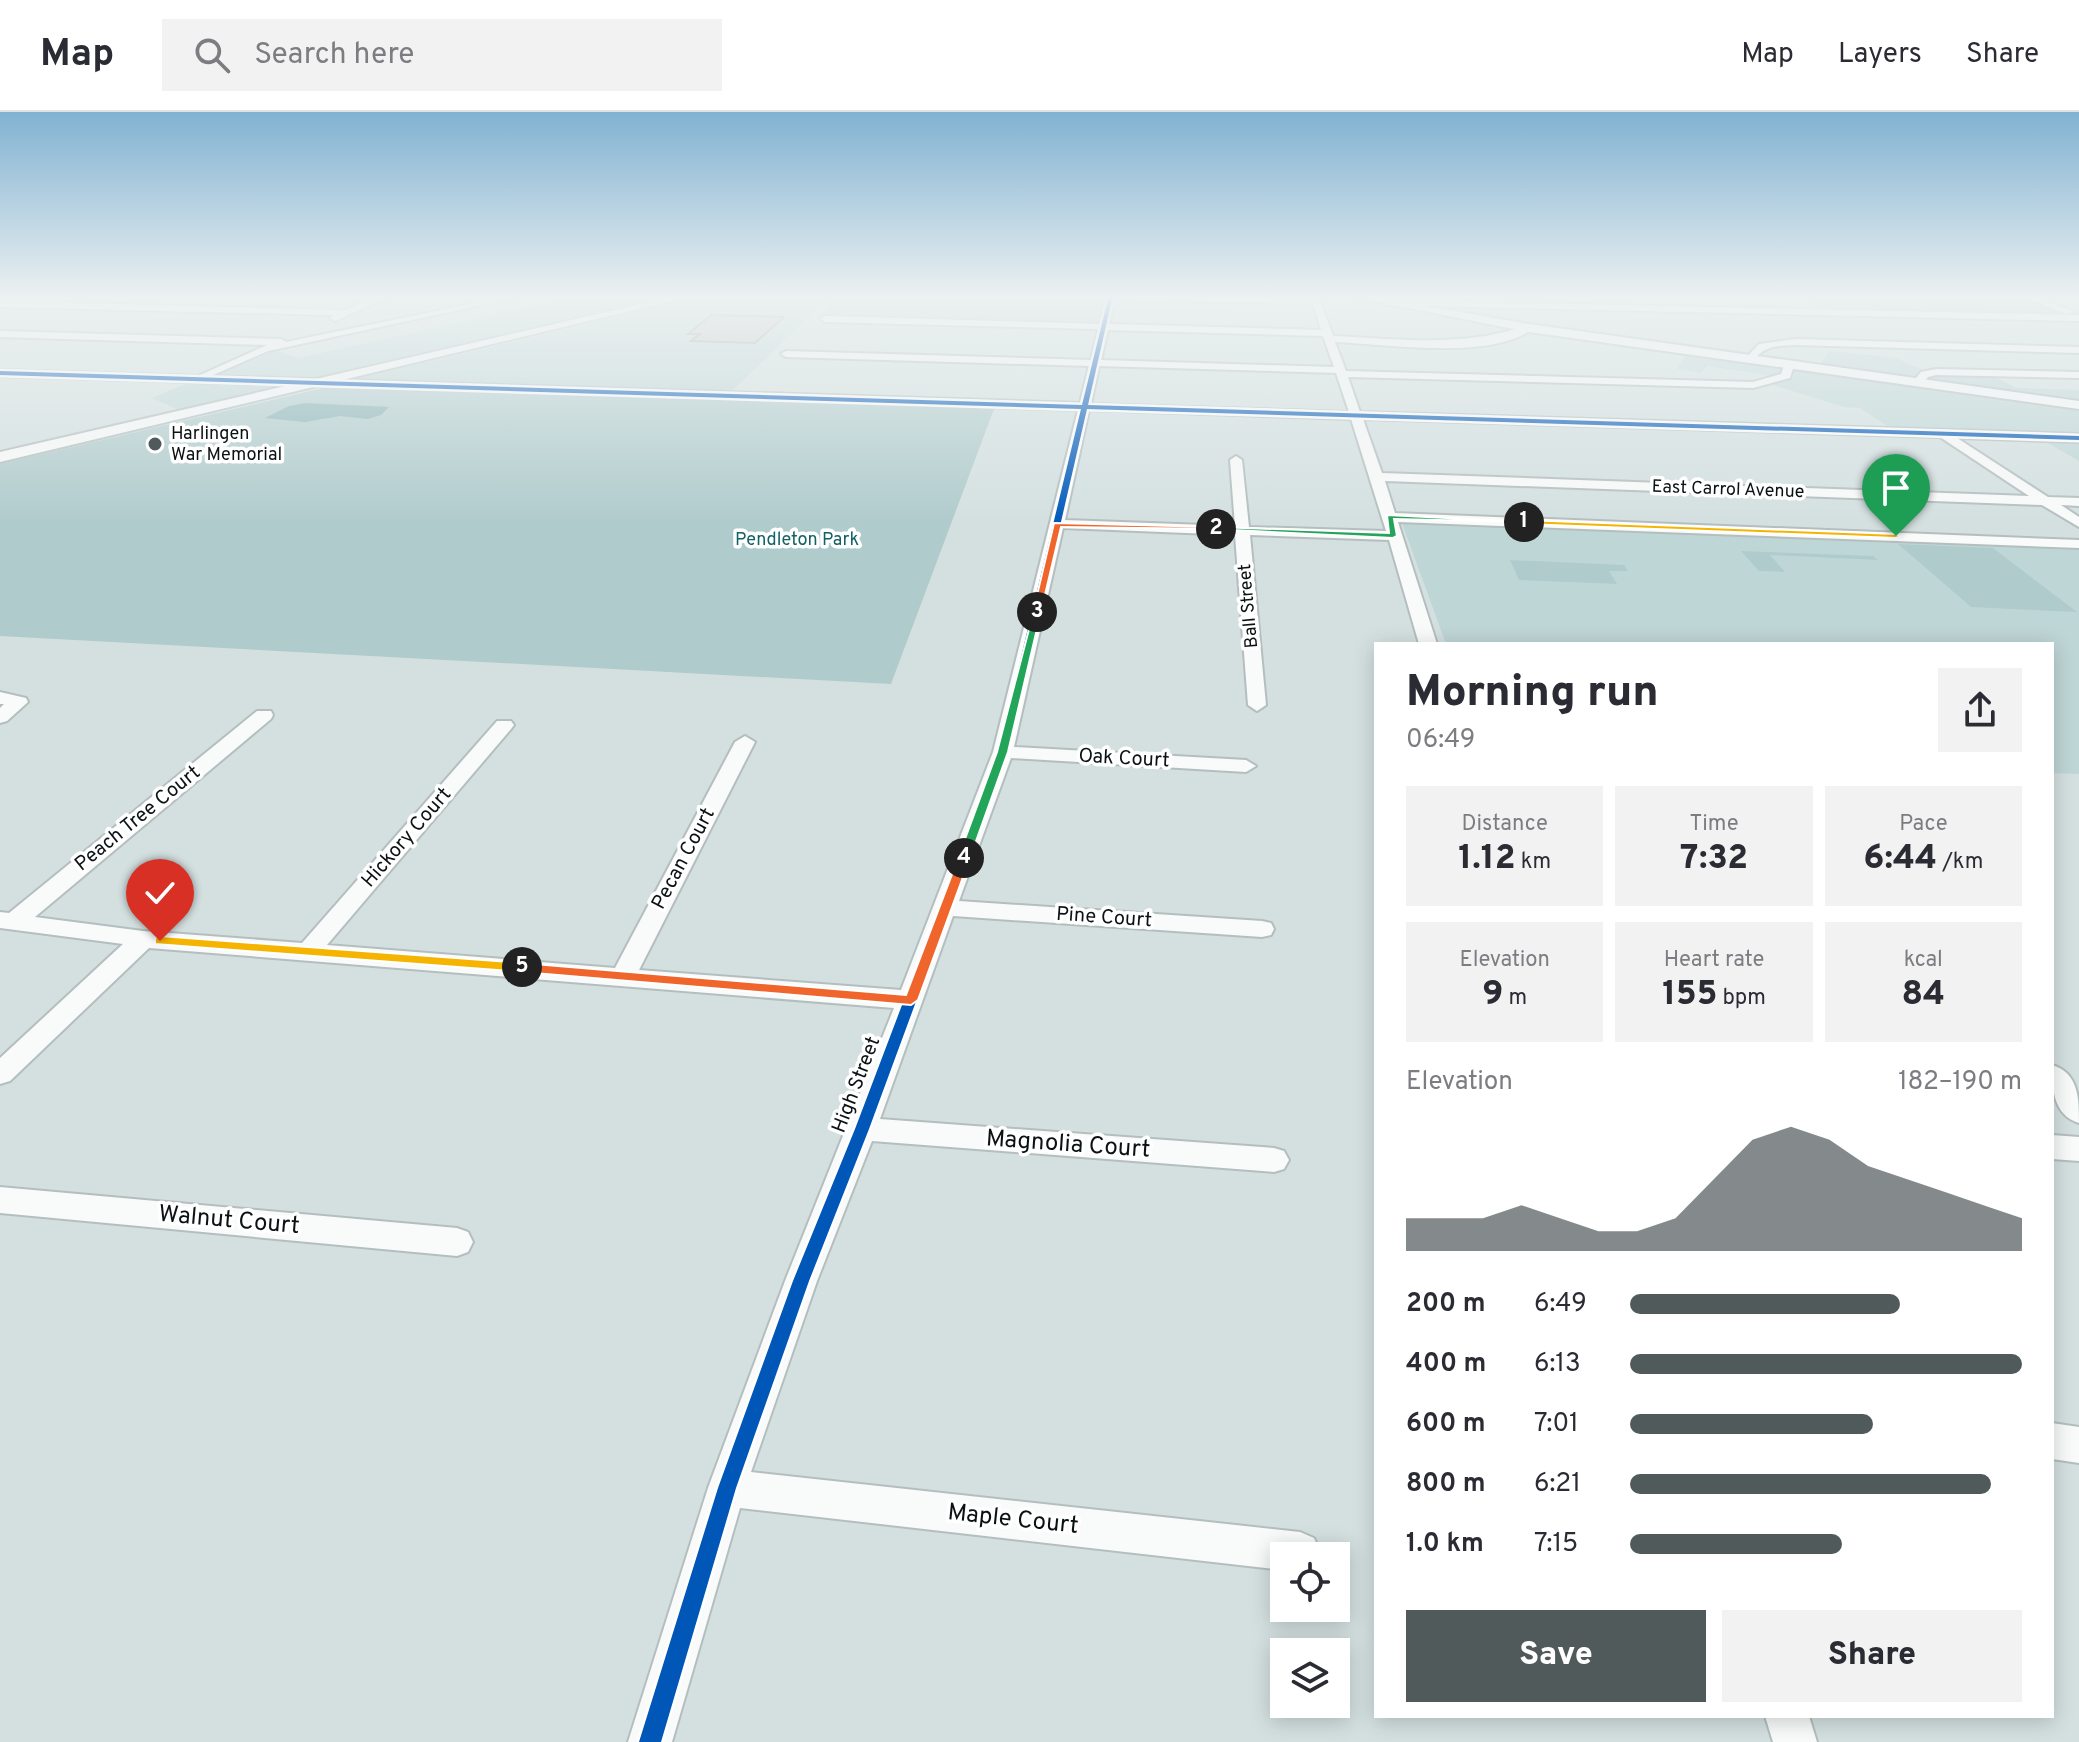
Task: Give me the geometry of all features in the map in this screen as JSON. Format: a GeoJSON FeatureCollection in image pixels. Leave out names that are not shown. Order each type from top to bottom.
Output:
{"type":"FeatureCollection","features":[{"type":"Feature","properties":{"kind":"main road"},"geometry":{"type":"LineString","coordinates":[[0,457],[369,371]]}},
{"type":"Feature","properties":{"kind":"main road"},"geometry":{"type":"LineString","coordinates":[[1832,371],[2079,405]]}},
{"type":"Feature","properties":{"kind":"street"},"geometry":{"type":"LineString","coordinates":[[196,379],[215,371]]}},
{"type":"Feature","properties":{"kind":"street","name":"High Street"},"geometry":{"type":"LineString","coordinates":[[650,1742],[727,1488],[801,1281],[862,1129],[1003,752],[1093,371]]}},
{"type":"Feature","properties":{"kind":"street"},"geometry":{"type":"LineString","coordinates":[[1315,371],[1753,385],[1786,376],[1787,371]]}},
{"type":"Feature","properties":{"kind":"street"},"geometry":{"type":"LineString","coordinates":[[1341,372],[1390,517],[1393,536],[1427,642]]}},
{"type":"Feature","properties":{"kind":"street"},"geometry":{"type":"LineString","coordinates":[[1917,383],[1925,374],[1936,372],[2079,375]]}},
{"type":"Feature","properties":{"kind":"street"},"geometry":{"type":"LineString","coordinates":[[0,373],[2079,438]]}},
{"type":"Feature","properties":{"kind":"street"},"geometry":{"type":"LineString","coordinates":[[1942,433],[2079,523]]}},
{"type":"Feature","properties":{"kind":"street","name":"Ball Street"},"geometry":{"type":"LineString","coordinates":[[1236,460],[1257,705]]}},
{"type":"Feature","properties":{"kind":"street","name":"East Carrol Avenue"},"geometry":{"type":"LineString","coordinates":[[1377,477],[2079,502]]}},
{"type":"Feature","properties":{"kind":"street"},"geometry":{"type":"LineString","coordinates":[[1390,517],[2079,544]]}},
{"type":"Feature","properties":{"kind":"street"},"geometry":{"type":"LineString","coordinates":[[1057,524],[1393,536]]}},
{"type":"Feature","properties":{"kind":"street"},"geometry":{"type":"LineString","coordinates":[[0,698],[19,702],[0,717]]}},
{"type":"Feature","properties":{"kind":"street","name":"Peach Tree Court"},"geometry":{"type":"LineString","coordinates":[[6,922],[264,715]]}},
{"type":"Feature","properties":{"kind":"street","name":"Hickory Court"},"geometry":{"type":"LineString","coordinates":[[309,951],[504,725]]}},
{"type":"Feature","properties":{"kind":"street","name":"Pecan Court"},"geometry":{"type":"LineString","coordinates":[[623,976],[745,742]]}},
{"type":"Feature","properties":{"kind":"street","name":"Oak Court"},"geometry":{"type":"LineString","coordinates":[[1003,752],[1246,766]]}},
{"type":"Feature","properties":{"kind":"street","name":"Pine Court"},"geometry":{"type":"LineString","coordinates":[[945,908],[1262,929]]}},
{"type":"Feature","properties":{"kind":"street"},"geometry":{"type":"LineString","coordinates":[[6,922],[143,939],[911,1000]]}},
{"type":"Feature","properties":{"kind":"street"},"geometry":{"type":"LineString","coordinates":[[0,1074],[143,939]]}},
{"type":"Feature","properties":{"kind":"street"},"geometry":{"type":"LineString","coordinates":[[2054,1078],[2079,1112]]}},
{"type":"Feature","properties":{"kind":"street","name":"Magnolia Court"},"geometry":{"type":"LineString","coordinates":[[862,1129],[1274,1160]]}},
{"type":"Feature","properties":{"kind":"street"},"geometry":{"type":"LineString","coordinates":[[2054,1147],[2079,1149]]}},
{"type":"Feature","properties":{"kind":"street","name":"Walnut Court"},"geometry":{"type":"LineString","coordinates":[[0,1200],[457,1242]]}},
{"type":"Feature","properties":{"kind":"street"},"geometry":{"type":"LineString","coordinates":[[2054,1441],[2079,1445]]}},
{"type":"Feature","properties":{"kind":"street","name":"Maple Court"},"geometry":{"type":"LineString","coordinates":[[727,1488],[1270,1549]]}},
{"type":"Feature","properties":{"kind":"street"},"geometry":{"type":"LineString","coordinates":[[1788,1718],[1795,1742]]}},
{"type":"Feature","properties":{"kind":"shaded area"},"geometry":{"type":"Polygon","coordinates":[[[227,371],[342,371],[177,409],[152,398],[190,382],[202,382],[227,371]]]}},
{"type":"Feature","properties":{"kind":"shaded area"},"geometry":{"type":"Polygon","coordinates":[[[390,371],[753,371],[730,393],[352,380],[390,371]]]}},
{"type":"Feature","properties":{"kind":"shaded area"},"geometry":{"type":"Polygon","coordinates":[[[1740,371],[1925,371],[1934,375],[1992,375],[2016,388],[2079,390],[2079,461],[2032,434],[1892,429],[1860,408],[1844,407],[1760,381],[1773,376],[1740,371]]]}},
{"type":"Feature","properties":{"kind":"shaded area"},"geometry":{"type":"Polygon","coordinates":[[[305,403],[389,407],[381,415],[368,419],[340,416],[305,422],[265,418],[289,406],[305,403]]]}},
{"type":"Feature","properties":{"kind":"shaded area"},"geometry":{"type":"Polygon","coordinates":[[[1402,523],[2079,549],[2079,774],[2054,773],[2054,642],[1445,642],[1402,523]]]}},
{"type":"Feature","properties":{"kind":"green space","name":"Pendleton Park"},"geometry":{"type":"Polygon","coordinates":[[[323,388],[994,409],[891,684],[0,636],[0,464],[323,388]]]}},
{"type":"Feature","properties":{"kind":"green space"},"geometry":{"type":"Polygon","coordinates":[[[1898,544],[1993,548],[2077,612],[1971,607],[1898,544]]]}},
{"type":"Feature","properties":{"kind":"green space"},"geometry":{"type":"Polygon","coordinates":[[[1741,551],[1873,556],[1878,560],[1770,555],[1785,572],[1759,571],[1741,551]]]}},
{"type":"Feature","properties":{"kind":"green space"},"geometry":{"type":"Polygon","coordinates":[[[1510,560],[1624,565],[1628,571],[1609,571],[1617,584],[1519,580],[1510,560]]]}},
{"type":"Feature","properties":{"kind":"cycle path"},"geometry":{"type":"LineString","coordinates":[[650,1742],[727,1488],[801,1281],[862,1129],[1003,752],[1093,371]]}},
{"type":"Feature","properties":{"kind":"cycle path"},"geometry":{"type":"LineString","coordinates":[[0,373],[2079,438]]}},
{"type":"Feature","properties":{"kind":"place","name":"Harlingen War Memorial"},"geometry":{"type":"Point","coordinates":[155,444]}},
{"type":"Feature","properties":{"kind":"route"},"geometry":{"type":"LineString","coordinates":[[160,941],[458,962],[911,1000],[1003,752],[1057,524],[1393,536],[1390,517],[1896,536]]}}]}
